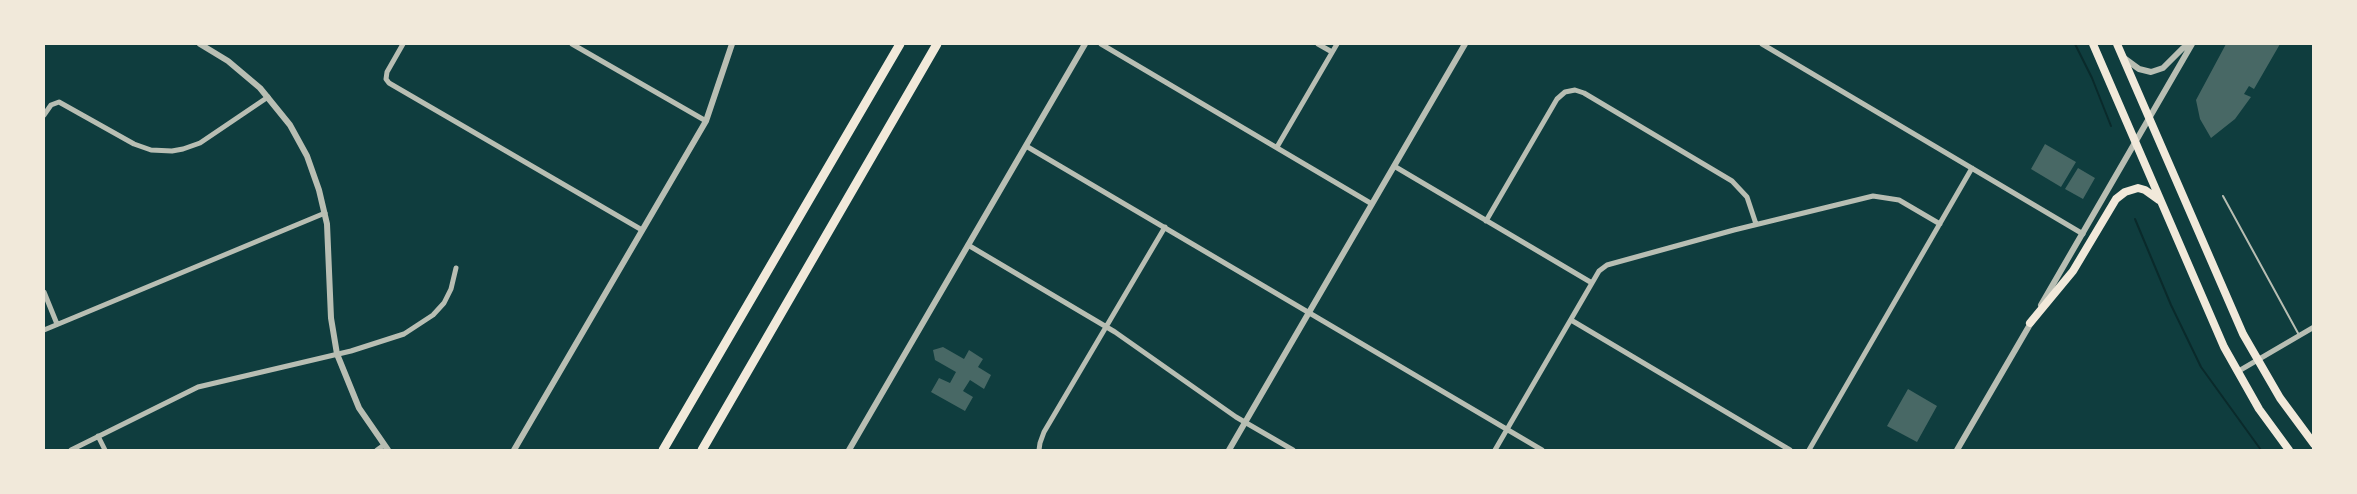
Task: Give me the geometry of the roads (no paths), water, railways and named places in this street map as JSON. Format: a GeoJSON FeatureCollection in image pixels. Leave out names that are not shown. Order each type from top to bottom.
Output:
{"type":"FeatureCollection","features":[{"type":"Feature","properties":{"kind":"highway"},"geometry":{"type":"LineString","coordinates":[[663,450],[900,44]]}},
{"type":"Feature","properties":{"kind":"highway"},"geometry":{"type":"LineString","coordinates":[[702,450],[936,46]]}},
{"type":"Feature","properties":{"kind":"main road"},"geometry":{"type":"LineString","coordinates":[[2093,44],[2236,372],[2289,450]]}},
{"type":"Feature","properties":{"kind":"main road"},"geometry":{"type":"LineString","coordinates":[[2117,44],[2235,316],[2257,360],[2280,398],[2313,444]]}},
{"type":"Feature","properties":{"kind":"main road"},"geometry":{"type":"LineString","coordinates":[[2031,323],[2073,271],[2116,199],[2125,192],[2138,188],[2145,190],[2161,202]]}},
{"type":"Feature","properties":{"kind":"street"},"geometry":{"type":"LineString","coordinates":[[200,44],[240,70],[268,97],[290,126],[307,156],[325,213],[330,312],[337,354],[359,408],[386,448],[377,450]]}},
{"type":"Feature","properties":{"kind":"street"},"geometry":{"type":"LineString","coordinates":[[403,44],[388,69],[386,79],[392,85],[642,230]]}},
{"type":"Feature","properties":{"kind":"street"},"geometry":{"type":"LineString","coordinates":[[572,44],[705,121]]}},
{"type":"Feature","properties":{"kind":"street"},"geometry":{"type":"LineString","coordinates":[[514,450],[705,121],[732,44]]}},
{"type":"Feature","properties":{"kind":"street"},"geometry":{"type":"LineString","coordinates":[[849,450],[1085,44]]}},
{"type":"Feature","properties":{"kind":"street"},"geometry":{"type":"LineString","coordinates":[[1101,44],[1372,204]]}},
{"type":"Feature","properties":{"kind":"street"},"geometry":{"type":"LineString","coordinates":[[1318,44],[1332,52]]}},
{"type":"Feature","properties":{"kind":"street"},"geometry":{"type":"LineString","coordinates":[[1277,147],[1337,44]]}},
{"type":"Feature","properties":{"kind":"street"},"geometry":{"type":"LineString","coordinates":[[1229,450],[1465,44]]}},
{"type":"Feature","properties":{"kind":"street"},"geometry":{"type":"LineString","coordinates":[[1762,44],[2083,234]]}},
{"type":"Feature","properties":{"kind":"street"},"geometry":{"type":"LineString","coordinates":[[2124,57],[2139,69],[2151,72],[2163,68],[2183,48],[2191,44]]}},
{"type":"Feature","properties":{"kind":"street"},"geometry":{"type":"LineString","coordinates":[[1957,450],[2191,44]]}},
{"type":"Feature","properties":{"kind":"street"},"geometry":{"type":"LineString","coordinates":[[1486,221],[1557,99],[1565,92],[1575,90],[1584,93],[1732,181],[1747,197],[1756,224]]}},
{"type":"Feature","properties":{"kind":"street"},"geometry":{"type":"LineString","coordinates":[[44,115],[51,105],[59,102],[134,144],[151,150],[172,151],[183,150],[200,142],[268,97]]}},
{"type":"Feature","properties":{"kind":"street"},"geometry":{"type":"LineString","coordinates":[[1026,146],[1542,450]]}},
{"type":"Feature","properties":{"kind":"street"},"geometry":{"type":"LineString","coordinates":[[1394,166],[1592,283]]}},
{"type":"Feature","properties":{"kind":"street"},"geometry":{"type":"LineString","coordinates":[[1809,450],[1972,168]]}},
{"type":"Feature","properties":{"kind":"street"},"geometry":{"type":"LineString","coordinates":[[1495,450],[1599,271],[1611,263],[1756,224],[1873,196],[1899,200],[1940,224]]}},
{"type":"Feature","properties":{"kind":"street"},"geometry":{"type":"LineString","coordinates":[[44,330],[325,213]]}},
{"type":"Feature","properties":{"kind":"street"},"geometry":{"type":"LineString","coordinates":[[1039,450],[1041,437],[1165,227]]}},
{"type":"Feature","properties":{"kind":"street"},"geometry":{"type":"LineString","coordinates":[[968,245],[1105,326],[1246,423],[1293,450]]}},
{"type":"Feature","properties":{"kind":"street"},"geometry":{"type":"LineString","coordinates":[[71,450],[198,387],[393,339],[423,323],[444,303],[451,289],[456,268]]}},
{"type":"Feature","properties":{"kind":"street"},"geometry":{"type":"LineString","coordinates":[[44,292],[57,324]]}},
{"type":"Feature","properties":{"kind":"street"},"geometry":{"type":"LineString","coordinates":[[1571,320],[1790,450]]}},
{"type":"Feature","properties":{"kind":"street"},"geometry":{"type":"LineString","coordinates":[[2236,372],[2313,327]]}},
{"type":"Feature","properties":{"kind":"street"},"geometry":{"type":"LineString","coordinates":[[99,436],[105,450]]}},
{"type":"Feature","properties":{"kind":"lane"},"geometry":{"type":"LineString","coordinates":[[2223,195],[2299,335]]}},
{"type":"Feature","properties":{"kind":"waterway"},"geometry":{"type":"LineString","coordinates":[[2075,44],[2092,78],[2111,126]]}},
{"type":"Feature","properties":{"kind":"waterway"},"geometry":{"type":"LineString","coordinates":[[2135,219],[2171,305],[2201,367],[2261,450]]}}]}
